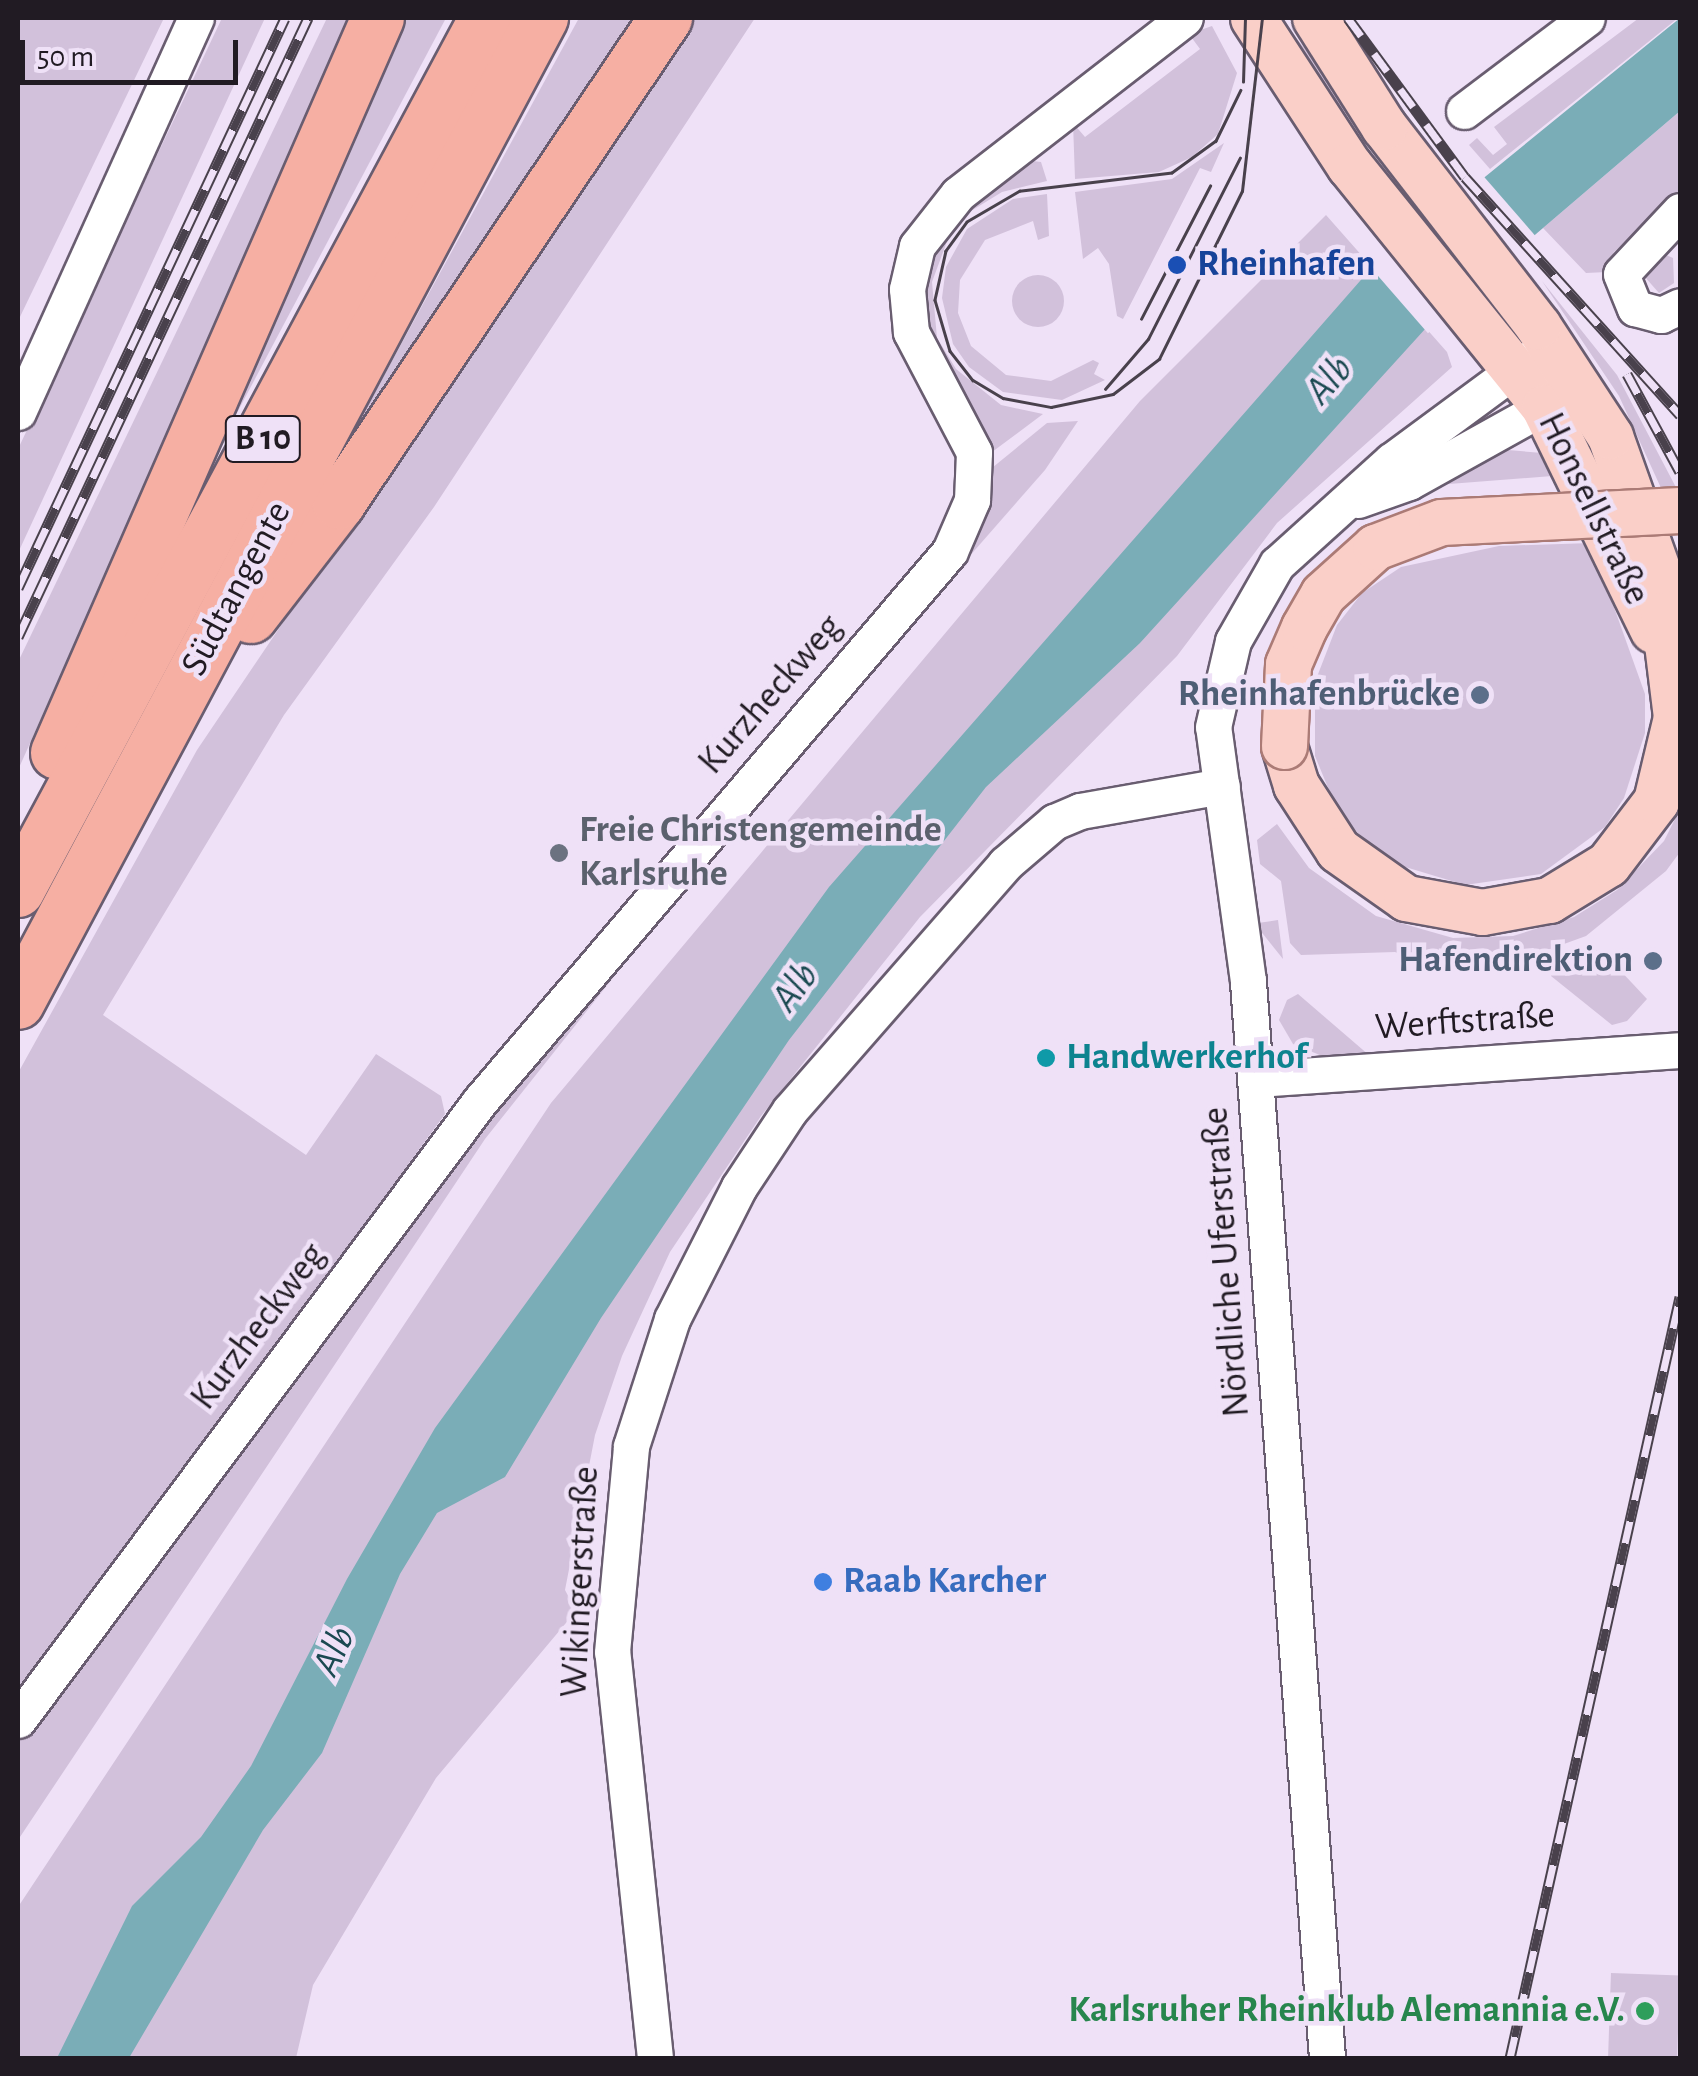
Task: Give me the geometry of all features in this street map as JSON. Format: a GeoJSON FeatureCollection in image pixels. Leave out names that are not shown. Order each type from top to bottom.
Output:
{"type":"FeatureCollection","features":[{"type":"Feature","properties":{"kind":"highway"},"geometry":{"type":"LineString","coordinates":[[26,874],[58,749],[378,18]]}},
{"type":"Feature","properties":{"kind":"highway","name":"Südtangente"},"geometry":{"type":"LineString","coordinates":[[26,874],[486,18]]}},
{"type":"Feature","properties":{"kind":"highway","name":"Südtangente"},"geometry":{"type":"LineString","coordinates":[[18,1003],[542,18]]}},
{"type":"Feature","properties":{"kind":"highway"},"geometry":{"type":"LineString","coordinates":[[150,749],[339,503],[666,18]]}},
{"type":"Feature","properties":{"kind":"main road","name":"Honsellstraße"},"geometry":{"type":"LineString","coordinates":[[1253,18],[1349,165],[1404,232],[1490,297]]}},
{"type":"Feature","properties":{"kind":"main road","name":"Honsellstraße"},"geometry":{"type":"LineString","coordinates":[[1315,18],[1384,127],[1438,201],[1490,297],[1562,397],[1610,436],[1647,532],[1676,717],[1670,763],[1636,833],[1576,887],[1518,910],[1447,910],[1406,898],[1338,850],[1296,784],[1284,746],[1288,664],[1324,594],[1375,548],[1442,522],[1474,518],[1680,510]]}},
{"type":"Feature","properties":{"kind":"main road"},"geometry":{"type":"LineString","coordinates":[[1349,165],[1370,166],[1380,158],[1384,127]]}},
{"type":"Feature","properties":{"kind":"street"},"geometry":{"type":"LineString","coordinates":[[18,412],[196,18]]}},
{"type":"Feature","properties":{"kind":"street","name":"Kurzheckweg"},"geometry":{"type":"LineString","coordinates":[[18,1720],[480,1102],[950,551],[972,500],[974,452],[912,332],[907,289],[917,246],[958,194],[1185,18]]}},
{"type":"Feature","properties":{"kind":"street"},"geometry":{"type":"LineString","coordinates":[[1464,111],[1588,18]]}},
{"type":"Feature","properties":{"kind":"street"},"geometry":{"type":"LineString","coordinates":[[1680,210],[1621,274],[1621,287],[1635,308],[1661,314],[1680,306]]}},
{"type":"Feature","properties":{"kind":"street","name":"Nördliche Uferstraße"},"geometry":{"type":"LineString","coordinates":[[1327,2058],[1256,1079],[1213,727],[1233,641],[1277,564],[1390,460],[1534,356]]}},
{"type":"Feature","properties":{"kind":"street","name":"Nördliche Uferstraße"},"geometry":{"type":"LineString","coordinates":[[1343,506],[1409,482],[1562,397]]}},
{"type":"Feature","properties":{"kind":"street","name":"Wikingerstraße"},"geometry":{"type":"LineString","coordinates":[[655,2058],[612,1652],[631,1446],[672,1319],[739,1187],[790,1110],[1018,851],[1080,811],[1222,786]]}},
{"type":"Feature","properties":{"kind":"street","name":"Werftstraße"},"geometry":{"type":"LineString","coordinates":[[1256,1079],[1680,1050]]}},
{"type":"Feature","properties":{"kind":"shaded area"},"geometry":{"type":"Polygon","coordinates":[[[18,18],[164,18],[18,321],[18,18]]]}},
{"type":"Feature","properties":{"kind":"shaded area"},"geometry":{"type":"Polygon","coordinates":[[[222,18],[265,18],[18,553],[18,449],[222,18]]]}},
{"type":"Feature","properties":{"kind":"shaded area"},"geometry":{"type":"Polygon","coordinates":[[[327,18],[355,18],[18,770],[18,662],[327,18]]]}},
{"type":"Feature","properties":{"kind":"shaded area"},"geometry":{"type":"Polygon","coordinates":[[[393,18],[446,18],[203,477],[393,18]]]}},
{"type":"Feature","properties":{"kind":"shaded area"},"geometry":{"type":"Polygon","coordinates":[[[579,18],[641,18],[363,431],[356,427],[579,18]]]}},
{"type":"Feature","properties":{"kind":"shaded area"},"geometry":{"type":"Polygon","coordinates":[[[691,18],[755,18],[434,507],[284,715],[103,1015],[306,1155],[376,1054],[441,1096],[445,1114],[18,1700],[18,1073],[197,750],[691,18]]]}},
{"type":"Feature","properties":{"kind":"shaded area"},"geometry":{"type":"Polygon","coordinates":[[[1268,18],[1280,18],[1344,97],[1357,124],[1296,61],[1268,18]]]}},
{"type":"Feature","properties":{"kind":"shaded area"},"geometry":{"type":"Polygon","coordinates":[[[1639,18],[1678,18],[1490,169],[1469,145],[1477,138],[1493,155],[1507,144],[1494,127],[1639,18]]]}},
{"type":"Feature","properties":{"kind":"shaded area"},"geometry":{"type":"Polygon","coordinates":[[[1212,26],[1237,73],[1218,134],[1192,157],[1159,172],[1075,179],[1073,123],[1085,137],[1200,49],[1189,34],[1212,26]]]}},
{"type":"Feature","properties":{"kind":"shaded area"},"geometry":{"type":"Polygon","coordinates":[[[1680,111],[1680,192],[1614,252],[1607,272],[1586,273],[1543,228],[1680,111]]]}},
{"type":"Feature","properties":{"kind":"shaded area"},"geometry":{"type":"Polygon","coordinates":[[[1224,143],[1211,172],[1200,168],[1123,319],[1117,316],[1109,264],[1098,248],[1083,259],[1075,192],[1172,179],[1224,143]]]}},
{"type":"Feature","properties":{"kind":"shaded area"},"geometry":{"type":"Polygon","coordinates":[[[1024,160],[1041,162],[1047,181],[1002,192],[971,211],[949,236],[932,282],[937,338],[956,369],[1001,405],[1043,414],[988,455],[972,406],[930,339],[922,303],[942,231],[1024,160]]]}},
{"type":"Feature","properties":{"kind":"shaded area"},"geometry":{"type":"Polygon","coordinates":[[[1047,194],[1049,236],[1038,240],[1033,221],[985,240],[960,280],[958,313],[971,346],[1006,375],[1051,381],[1093,360],[1099,363],[1094,374],[1105,380],[1062,400],[1003,392],[969,367],[953,344],[942,298],[946,267],[967,229],[1013,199],[1047,194]]]}},
{"type":"Feature","properties":{"kind":"shaded area"},"geometry":{"type":"Polygon","coordinates":[[[1326,215],[1447,352],[1452,367],[1277,523],[1177,656],[920,917],[761,1116],[670,1252],[622,1356],[595,1435],[565,1590],[576,1611],[436,1778],[313,1985],[296,2058],[18,2058],[18,1907],[551,1103],[1140,401],[1326,215]]]}},
{"type":"Feature","properties":{"kind":"shaded area"},"geometry":{"type":"Polygon","coordinates":[[[1664,254],[1673,258],[1674,283],[1659,293],[1644,276],[1664,254]]]}},
{"type":"Feature","properties":{"kind":"shaded area"},"geometry":{"type":"Polygon","coordinates":[[[1038,275],[1056,283],[1064,301],[1056,319],[1038,327],[1020,319],[1012,301],[1020,283],[1038,275]]]}},
{"type":"Feature","properties":{"kind":"shaded area"},"geometry":{"type":"Polygon","coordinates":[[[1542,281],[1617,375],[1680,495],[1666,499],[1619,396],[1542,281]]]}},
{"type":"Feature","properties":{"kind":"shaded area"},"geometry":{"type":"Polygon","coordinates":[[[1078,421],[1045,470],[904,631],[987,472],[1047,423],[1078,421]]]}},
{"type":"Feature","properties":{"kind":"shaded area"},"geometry":{"type":"Polygon","coordinates":[[[1508,450],[1542,453],[1565,475],[1436,485],[1508,450]]]}},
{"type":"Feature","properties":{"kind":"shaded area"},"geometry":{"type":"Polygon","coordinates":[[[1591,543],[1645,694],[1645,733],[1624,798],[1605,827],[1541,874],[1465,885],[1392,863],[1340,817],[1315,756],[1315,682],[1337,625],[1362,593],[1401,567],[1499,546],[1591,543]]]}},
{"type":"Feature","properties":{"kind":"shaded area"},"geometry":{"type":"Polygon","coordinates":[[[1680,809],[1680,852],[1666,871],[1586,936],[1509,964],[1443,970],[1395,952],[1301,955],[1290,943],[1281,881],[1260,864],[1257,840],[1277,824],[1309,868],[1376,916],[1453,938],[1513,936],[1574,917],[1617,890],[1664,841],[1680,809]]]}},
{"type":"Feature","properties":{"kind":"shaded area"},"geometry":{"type":"Polygon","coordinates":[[[698,871],[485,1139],[18,1840],[18,1741],[493,1107],[698,871]]]}},
{"type":"Feature","properties":{"kind":"shaded area"},"geometry":{"type":"Polygon","coordinates":[[[1278,920],[1283,959],[1258,923],[1278,920]]]}},
{"type":"Feature","properties":{"kind":"shaded area"},"geometry":{"type":"Polygon","coordinates":[[[1581,946],[1603,952],[1647,999],[1627,1021],[1612,1025],[1551,976],[1551,961],[1581,946]]]}},
{"type":"Feature","properties":{"kind":"shaded area"},"geometry":{"type":"Polygon","coordinates":[[[1298,994],[1370,1056],[1332,1060],[1293,1044],[1279,1020],[1287,1000],[1298,994]]]}},
{"type":"Feature","properties":{"kind":"shaded area","name":"Karlsruher Rheinklub Alemannia e.V."},"geometry":{"type":"Polygon","coordinates":[[[1611,1973],[1680,1975],[1677,2058],[1608,2058],[1611,1973]]]}},
{"type":"Feature","properties":{"kind":"water","name":"Alb"},"geometry":{"type":"Polygon","coordinates":[[[1680,18],[1680,111],[1426,328],[1140,643],[986,787],[789,1040],[601,1318],[505,1477],[437,1513],[400,1574],[322,1753],[263,1830],[129,2058],[57,2058],[132,1906],[201,1837],[251,1766],[347,1579],[435,1428],[829,887],[1367,273],[1680,18]]]}},
{"type":"Feature","properties":{"kind":"pier"},"geometry":{"type":"Polygon","coordinates":[[[1479,171],[1537,238],[1428,333],[1370,266],[1479,171]]]}},
{"type":"Feature","properties":{"kind":"tram line"},"geometry":{"type":"LineString","coordinates":[[1243,82],[1245,18]]}},
{"type":"Feature","properties":{"kind":"tram line"},"geometry":{"type":"LineString","coordinates":[[1241,90],[1216,141],[1172,173],[1020,191],[967,222],[946,251],[935,300],[950,351],[973,380],[1003,398],[1051,407],[1113,394],[1159,359],[1242,191],[1262,18]]}},
{"type":"Feature","properties":{"kind":"tram line"},"geometry":{"type":"LineString","coordinates":[[1105,389],[1148,339],[1240,158]]}},
{"type":"Feature","properties":{"kind":"tram line"},"geometry":{"type":"LineString","coordinates":[[1141,319],[1210,186]]}},
{"type":"Feature","properties":{"kind":"railway"},"geometry":{"type":"LineString","coordinates":[[18,588],[285,18]]}},
{"type":"Feature","properties":{"kind":"railway"},"geometry":{"type":"LineString","coordinates":[[18,637],[308,18]]}},
{"type":"Feature","properties":{"kind":"railway"},"geometry":{"type":"LineString","coordinates":[[1348,18],[1465,177],[1680,415]]}},
{"type":"Feature","properties":{"kind":"railway"},"geometry":{"type":"LineString","coordinates":[[1627,374],[1680,472]]}},
{"type":"Feature","properties":{"kind":"railway"},"geometry":{"type":"LineString","coordinates":[[1510,2058],[1680,1297]]}},
{"type":"Feature","properties":{"kind":"place","name":"Rheinhafen"},"geometry":{"type":"Point","coordinates":[1177,265]}},
{"type":"Feature","properties":{"kind":"place","name":"Rheinhafenbrücke"},"geometry":{"type":"Point","coordinates":[1480,695]}},
{"type":"Feature","properties":{"kind":"place","name":"Freie Christengemeinde Karlsruhe"},"geometry":{"type":"Point","coordinates":[559,853]}},
{"type":"Feature","properties":{"kind":"place","name":"Hafendirektion"},"geometry":{"type":"Point","coordinates":[1653,961]}},
{"type":"Feature","properties":{"kind":"place","name":"Handwerkerhof"},"geometry":{"type":"Point","coordinates":[1046,1058]}},
{"type":"Feature","properties":{"kind":"place","name":"Raab Karcher"},"geometry":{"type":"Point","coordinates":[823,1582]}},
{"type":"Feature","properties":{"kind":"place","name":"Karlsruher Rheinklub Alemannia e.V."},"geometry":{"type":"Point","coordinates":[1645,2011]}}]}
